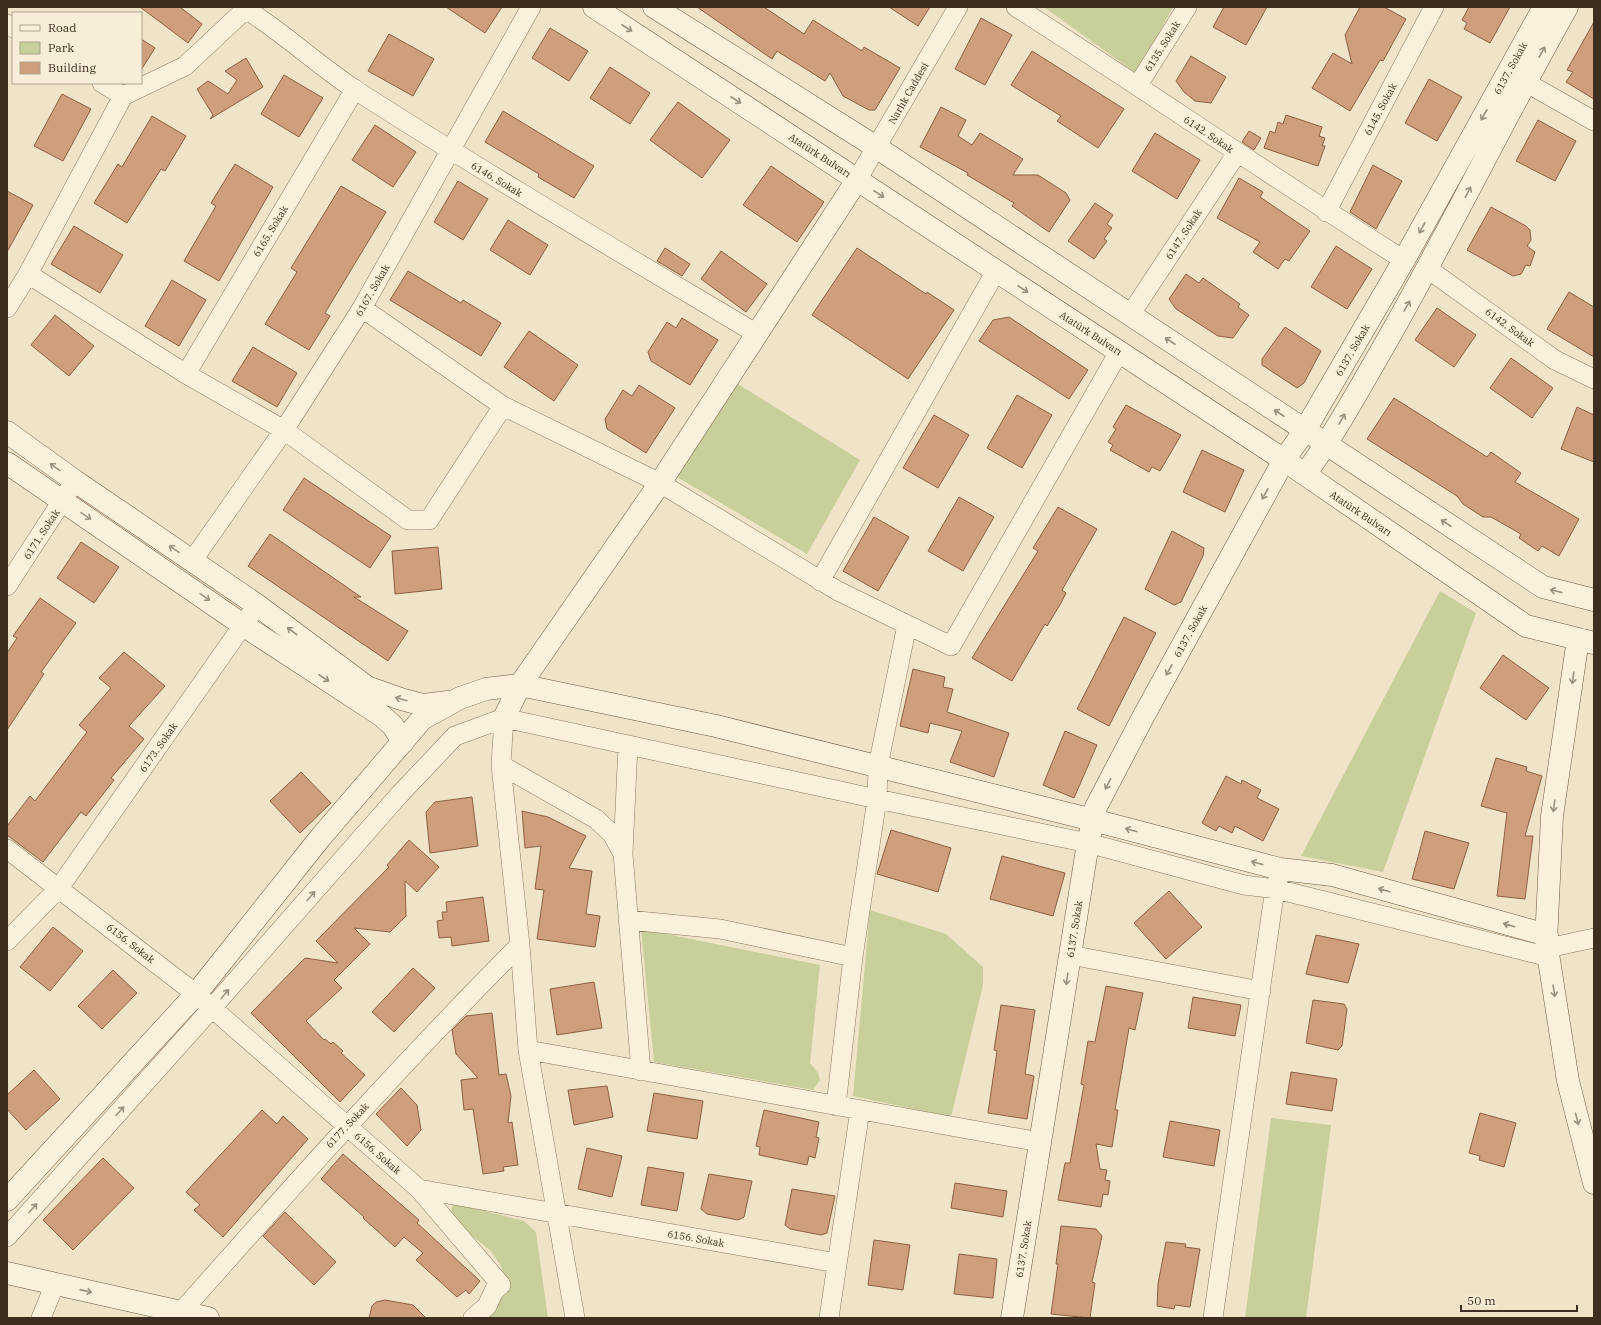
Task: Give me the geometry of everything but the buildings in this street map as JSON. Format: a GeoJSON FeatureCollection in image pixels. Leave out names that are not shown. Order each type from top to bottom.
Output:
{"type":"FeatureCollection","features":[{"type":"Feature","properties":{"kind":"street","name":"6167. Sokak"},"geometry":{"type":"LineString","coordinates":[[192,561],[284,430],[362,308],[531,7]]}},
{"type":"Feature","properties":{"kind":"street","name":"Atatürk Bulvarı"},"geometry":{"type":"LineString","coordinates":[[594,7],[1284,460],[1526,626],[1586,641]]}},
{"type":"Feature","properties":{"kind":"street"},"geometry":{"type":"LineString","coordinates":[[654,7],[876,147],[1543,587],[1594,600]]}},
{"type":"Feature","properties":{"kind":"street","name":"Narlık Caddesi"},"geometry":{"type":"LineString","coordinates":[[857,180],[958,7]]}},
{"type":"Feature","properties":{"kind":"street","name":"6142. Sokak"},"geometry":{"type":"LineString","coordinates":[[1016,7],[1138,85],[1326,212],[1404,260]]}},
{"type":"Feature","properties":{"kind":"street","name":"6135. Sokak"},"geometry":{"type":"LineString","coordinates":[[1138,85],[1187,7]]}},
{"type":"Feature","properties":{"kind":"street","name":"6145. Sokak"},"geometry":{"type":"LineString","coordinates":[[1326,212],[1434,7]]}},
{"type":"Feature","properties":{"kind":"street","name":"6137. Sokak"},"geometry":{"type":"LineString","coordinates":[[1012,1318],[1088,843],[1096,807],[1142,719],[1284,460],[1305,430],[1404,260],[1544,7]]}},
{"type":"Feature","properties":{"kind":"street","name":"6137. Sokak"},"geometry":{"type":"LineString","coordinates":[[1304,474],[1327,444],[1428,269],[1525,82],[1567,7]]}},
{"type":"Feature","properties":{"kind":"street","name":"6146. Sokak"},"geometry":{"type":"LineString","coordinates":[[247,9],[354,89],[451,151],[757,334]]}},
{"type":"Feature","properties":{"kind":"street"},"geometry":{"type":"LineString","coordinates":[[7,308],[28,274],[122,96],[185,66],[247,9]]}},
{"type":"Feature","properties":{"kind":"street"},"geometry":{"type":"LineString","coordinates":[[1525,82],[1594,121]]}},
{"type":"Feature","properties":{"kind":"street"},"geometry":{"type":"LineString","coordinates":[[104,84],[122,96]]}},
{"type":"Feature","properties":{"kind":"street","name":"6165. Sokak"},"geometry":{"type":"LineString","coordinates":[[186,374],[354,89]]}},
{"type":"Feature","properties":{"kind":"street","name":"6147. Sokak"},"geometry":{"type":"LineString","coordinates":[[1130,315],[1237,153]]}},
{"type":"Feature","properties":{"kind":"street"},"geometry":{"type":"LineString","coordinates":[[575,1318],[528,1050],[520,945],[501,765],[504,718],[520,685],[660,483],[857,180]]}},
{"type":"Feature","properties":{"kind":"street","name":"6142. Sokak"},"geometry":{"type":"LineString","coordinates":[[1428,269],[1555,360],[1594,379]]}},
{"type":"Feature","properties":{"kind":"street"},"geometry":{"type":"LineString","coordinates":[[820,581],[996,271]]}},
{"type":"Feature","properties":{"kind":"street"},"geometry":{"type":"LineString","coordinates":[[28,274],[186,374],[284,430],[408,520],[428,520],[503,406]]}},
{"type":"Feature","properties":{"kind":"street"},"geometry":{"type":"LineString","coordinates":[[362,308],[503,406],[660,483],[820,581],[951,646],[1120,352]]}},
{"type":"Feature","properties":{"kind":"street"},"geometry":{"type":"LineString","coordinates":[[7,432],[75,481],[257,605],[367,687],[423,705],[453,702]]}},
{"type":"Feature","properties":{"kind":"street"},"geometry":{"type":"LineString","coordinates":[[7,463],[243,625],[382,716],[393,726],[403,742]]}},
{"type":"Feature","properties":{"kind":"street","name":"6171. Sokak"},"geometry":{"type":"LineString","coordinates":[[7,586],[75,481]]}},
{"type":"Feature","properties":{"kind":"street","name":"6173. Sokak"},"geometry":{"type":"LineString","coordinates":[[7,941],[59,888],[257,605]]}},
{"type":"Feature","properties":{"kind":"street"},"geometry":{"type":"LineString","coordinates":[[836,1106],[853,957],[876,799],[878,766],[907,625]]}},
{"type":"Feature","properties":{"kind":"street"},"geometry":{"type":"LineString","coordinates":[[1586,641],[1552,816],[1548,947],[1568,1081],[1594,1184]]}},
{"type":"Feature","properties":{"kind":"street"},"geometry":{"type":"LineString","coordinates":[[7,1200],[196,994],[320,838],[422,719],[453,702],[486,689],[520,685],[716,726],[1093,820],[1278,879]]}},
{"type":"Feature","properties":{"kind":"street"},"geometry":{"type":"LineString","coordinates":[[7,1237],[212,1008],[400,794],[454,736],[504,718],[876,799],[1088,843],[1244,884],[1278,879],[1332,876],[1548,947],[1594,938]]}},
{"type":"Feature","properties":{"kind":"street"},"geometry":{"type":"LineString","coordinates":[[628,744],[623,854],[641,1071]]}},
{"type":"Feature","properties":{"kind":"street"},"geometry":{"type":"LineString","coordinates":[[501,765],[596,819],[612,834],[623,854]]}},
{"type":"Feature","properties":{"kind":"street","name":"6156. Sokak"},"geometry":{"type":"LineString","coordinates":[[7,849],[196,994],[419,1189],[556,1212],[837,1263]]}},
{"type":"Feature","properties":{"kind":"street"},"geometry":{"type":"LineString","coordinates":[[1213,1318],[1278,879]]}},
{"type":"Feature","properties":{"kind":"street"},"geometry":{"type":"LineString","coordinates":[[628,920],[720,929],[853,957]]}},
{"type":"Feature","properties":{"kind":"street","name":"6177. Sokak"},"geometry":{"type":"LineString","coordinates":[[181,1312],[346,1126],[520,945]]}},
{"type":"Feature","properties":{"kind":"street"},"geometry":{"type":"LineString","coordinates":[[1070,955],[1261,991]]}},
{"type":"Feature","properties":{"kind":"street"},"geometry":{"type":"LineString","coordinates":[[528,1050],[1040,1142]]}},
{"type":"Feature","properties":{"kind":"street"},"geometry":{"type":"LineString","coordinates":[[830,1318],[860,1110]]}},
{"type":"Feature","properties":{"kind":"street"},"geometry":{"type":"LineString","coordinates":[[419,1189],[501,1285],[494,1291],[487,1306],[473,1318]]}},
{"type":"Feature","properties":{"kind":"street"},"geometry":{"type":"LineString","coordinates":[[7,1273],[208,1318]]}},
{"type":"Feature","properties":{"kind":"street"},"geometry":{"type":"LineString","coordinates":[[41,1318],[55,1284]]}},
{"type":"Feature","properties":{"kind":"green space"},"geometry":{"type":"Polygon","coordinates":[[[1044,7],[1173,7],[1137,74],[1044,7]]]}},
{"type":"Feature","properties":{"kind":"green space"},"geometry":{"type":"Polygon","coordinates":[[[738,384],[860,460],[807,554],[677,477],[738,384]]]}},
{"type":"Feature","properties":{"kind":"green space"},"geometry":{"type":"Polygon","coordinates":[[[1440,591],[1476,613],[1383,872],[1301,856],[1440,591]]]}},
{"type":"Feature","properties":{"kind":"green space"},"geometry":{"type":"Polygon","coordinates":[[[870,910],[946,934],[983,967],[983,985],[951,1117],[853,1096],[870,910]]]}},
{"type":"Feature","properties":{"kind":"green space"},"geometry":{"type":"Polygon","coordinates":[[[641,929],[820,965],[810,1063],[818,1073],[820,1080],[813,1090],[654,1062],[641,929]]]}},
{"type":"Feature","properties":{"kind":"green space"},"geometry":{"type":"Polygon","coordinates":[[[1271,1118],[1331,1125],[1306,1318],[1245,1318],[1271,1118]]]}},
{"type":"Feature","properties":{"kind":"green space"},"geometry":{"type":"Polygon","coordinates":[[[453,1203],[524,1221],[536,1232],[548,1318],[473,1318],[501,1288],[502,1268],[491,1251],[450,1218],[453,1203]]]}}]}
